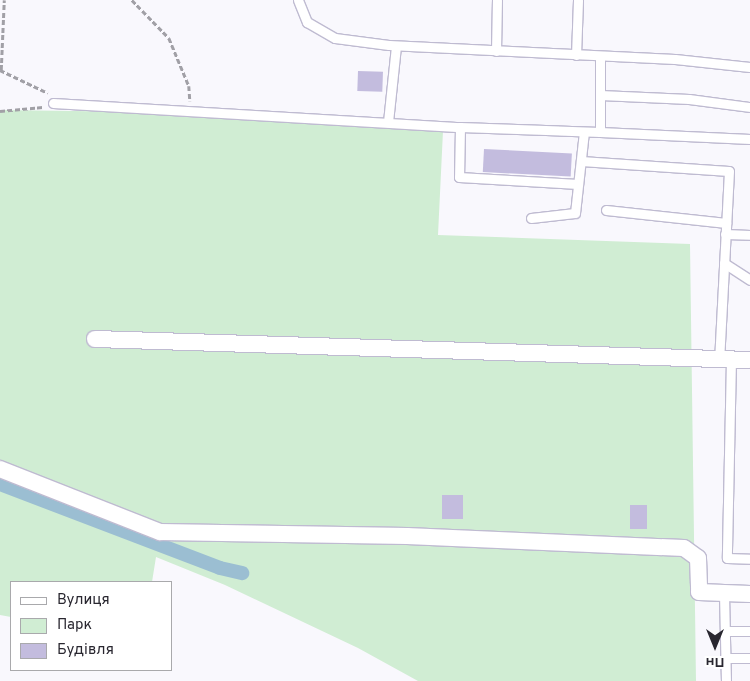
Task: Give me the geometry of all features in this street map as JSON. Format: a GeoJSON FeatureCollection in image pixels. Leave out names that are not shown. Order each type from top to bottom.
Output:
{"type":"FeatureCollection","features":[{"type":"Feature","properties":{"kind":"street"},"geometry":{"type":"LineString","coordinates":[[95,339],[750,360]]}},
{"type":"Feature","properties":{"kind":"street"},"geometry":{"type":"LineString","coordinates":[[0,469],[160,532],[407,536],[684,548],[698,558],[699,592],[750,594]]}},
{"type":"Feature","properties":{"kind":"lane"},"geometry":{"type":"LineString","coordinates":[[298,0],[307,22],[335,38],[396,46],[675,60],[750,67]]}},
{"type":"Feature","properties":{"kind":"lane"},"geometry":{"type":"LineString","coordinates":[[496,51],[497,0]]}},
{"type":"Feature","properties":{"kind":"lane"},"geometry":{"type":"LineString","coordinates":[[576,55],[578,0]]}},
{"type":"Feature","properties":{"kind":"lane"},"geometry":{"type":"LineString","coordinates":[[388,122],[396,46]]}},
{"type":"Feature","properties":{"kind":"lane"},"geometry":{"type":"LineString","coordinates":[[600,56],[600,132]]}},
{"type":"Feature","properties":{"kind":"lane"},"geometry":{"type":"LineString","coordinates":[[600,95],[689,99],[750,107]]}},
{"type":"Feature","properties":{"kind":"lane"},"geometry":{"type":"LineString","coordinates":[[53,103],[460,127],[750,139]]}},
{"type":"Feature","properties":{"kind":"lane"},"geometry":{"type":"LineString","coordinates":[[460,127],[459,177],[578,184]]}},
{"type":"Feature","properties":{"kind":"lane"},"geometry":{"type":"LineString","coordinates":[[531,218],[575,213],[584,132]]}},
{"type":"Feature","properties":{"kind":"lane"},"geometry":{"type":"LineString","coordinates":[[581,161],[729,171],[724,263],[727,558],[750,559]]}},
{"type":"Feature","properties":{"kind":"lane"},"geometry":{"type":"LineString","coordinates":[[606,210],[726,223]]}},
{"type":"Feature","properties":{"kind":"lane"},"geometry":{"type":"LineString","coordinates":[[726,234],[750,235]]}},
{"type":"Feature","properties":{"kind":"lane"},"geometry":{"type":"LineString","coordinates":[[724,263],[750,280]]}},
{"type":"Feature","properties":{"kind":"lane"},"geometry":{"type":"LineString","coordinates":[[724,594],[726,681]]}},
{"type":"Feature","properties":{"kind":"lane"},"geometry":{"type":"LineString","coordinates":[[725,630],[750,631]]}},
{"type":"Feature","properties":{"kind":"lane"},"geometry":{"type":"LineString","coordinates":[[725,658],[750,658]]}},
{"type":"Feature","properties":{"kind":"path"},"geometry":{"type":"LineString","coordinates":[[4,0],[0,70],[71,104]]}},
{"type":"Feature","properties":{"kind":"path"},"geometry":{"type":"LineString","coordinates":[[132,0],[169,38],[189,86],[191,110]]}},
{"type":"Feature","properties":{"kind":"path"},"geometry":{"type":"LineString","coordinates":[[0,111],[42,108],[53,103]]}},
{"type":"Feature","properties":{"kind":"green space"},"geometry":{"type":"Polygon","coordinates":[[[0,110],[146,112],[443,131],[438,235],[690,244],[696,681],[418,681],[358,648],[225,585],[156,557],[152,581],[10,581],[10,617],[0,615],[0,110]]]}},
{"type":"Feature","properties":{"kind":"building"},"geometry":{"type":"Polygon","coordinates":[[[358,71],[383,72],[382,92],[357,91],[358,71]]]}},
{"type":"Feature","properties":{"kind":"building"},"geometry":{"type":"Polygon","coordinates":[[[484,149],[572,154],[571,177],[483,172],[484,149]]]}},
{"type":"Feature","properties":{"kind":"building"},"geometry":{"type":"Polygon","coordinates":[[[442,495],[463,495],[463,519],[442,519],[442,495]]]}},
{"type":"Feature","properties":{"kind":"building"},"geometry":{"type":"Polygon","coordinates":[[[630,505],[647,505],[647,529],[630,529],[630,505]]]}},
{"type":"Feature","properties":{"kind":"waterway"},"geometry":{"type":"LineString","coordinates":[[0,484],[220,568],[242,573]]}}]}
